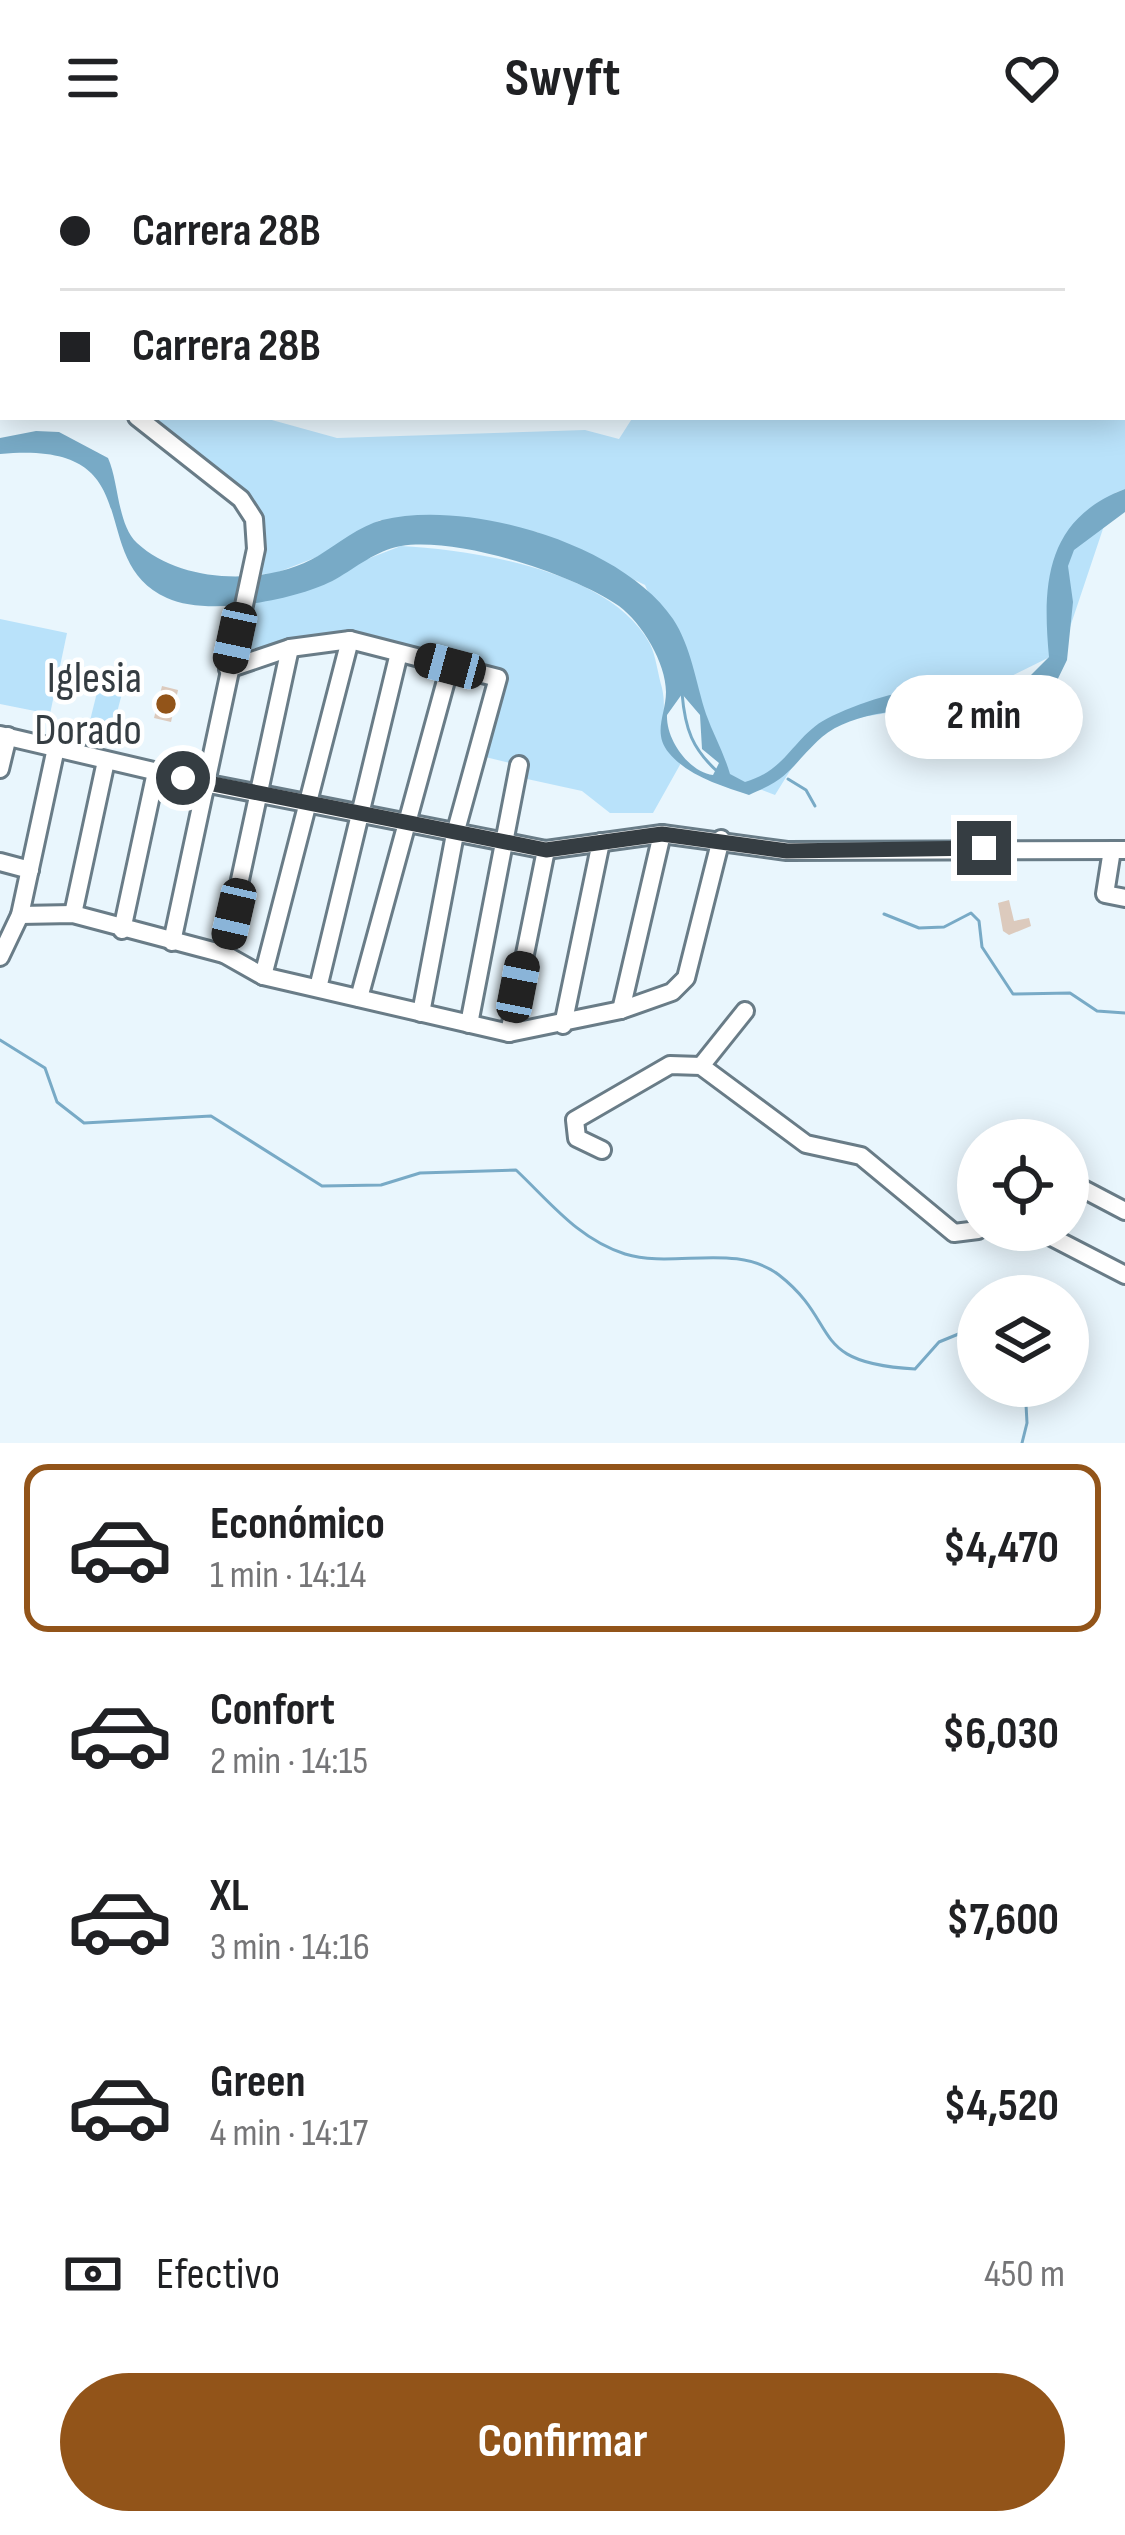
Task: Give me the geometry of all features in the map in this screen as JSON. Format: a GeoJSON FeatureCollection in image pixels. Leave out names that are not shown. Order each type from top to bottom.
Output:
{"type":"FeatureCollection","features":[{"type":"Feature","properties":{"kind":"street"},"geometry":{"type":"LineString","coordinates":[[141,420],[241,499],[254,519],[256,549],[172,942]]}},
{"type":"Feature","properties":{"kind":"street"},"geometry":{"type":"LineString","coordinates":[[228,670],[290,648],[350,640],[498,678],[455,834],[421,1012]]}},
{"type":"Feature","properties":{"kind":"street"},"geometry":{"type":"LineString","coordinates":[[263,976],[350,640]]}},
{"type":"Feature","properties":{"kind":"street"},"geometry":{"type":"LineString","coordinates":[[224,954],[290,648]]}},
{"type":"Feature","properties":{"kind":"street"},"geometry":{"type":"LineString","coordinates":[[318,988],[399,653]]}},
{"type":"Feature","properties":{"kind":"street"},"geometry":{"type":"LineString","coordinates":[[359,998],[450,666]]}},
{"type":"Feature","properties":{"kind":"street"},"geometry":{"type":"LineString","coordinates":[[0,769],[4,735],[209,784],[546,850],[662,834],[787,851],[1119,850],[1105,894],[1125,898]]}},
{"type":"Feature","properties":{"kind":"street"},"geometry":{"type":"LineString","coordinates":[[0,957],[20,915],[56,748]]}},
{"type":"Feature","properties":{"kind":"street"},"geometry":{"type":"LineString","coordinates":[[73,914],[106,761]]}},
{"type":"Feature","properties":{"kind":"street"},"geometry":{"type":"LineString","coordinates":[[469,1024],[519,765]]}},
{"type":"Feature","properties":{"kind":"street"},"geometry":{"type":"LineString","coordinates":[[122,930],[156,772]]}},
{"type":"Feature","properties":{"kind":"street"},"geometry":{"type":"LineString","coordinates":[[621,1010],[662,834]]}},
{"type":"Feature","properties":{"kind":"street"},"geometry":{"type":"LineString","coordinates":[[20,915],[73,914],[224,954],[263,976],[508,1033],[563,1025],[671,992],[686,978],[721,839]]}},
{"type":"Feature","properties":{"kind":"street"},"geometry":{"type":"LineString","coordinates":[[563,1025],[601,842]]}},
{"type":"Feature","properties":{"kind":"street"},"geometry":{"type":"LineString","coordinates":[[508,1033],[546,850]]}},
{"type":"Feature","properties":{"kind":"street"},"geometry":{"type":"LineString","coordinates":[[0,862],[30,870]]}},
{"type":"Feature","properties":{"kind":"street"},"geometry":{"type":"LineString","coordinates":[[701,1066],[745,1011]]}},
{"type":"Feature","properties":{"kind":"street"},"geometry":{"type":"LineString","coordinates":[[602,1150],[577,1138],[575,1120],[670,1065],[701,1066],[806,1144],[860,1156],[957,1232]]}},
{"type":"Feature","properties":{"kind":"street"},"geometry":{"type":"LineString","coordinates":[[1089,1192],[1125,1211]]}},
{"type":"Feature","properties":{"kind":"street"},"geometry":{"type":"LineString","coordinates":[[1079,1251],[1125,1275]]}},
{"type":"Feature","properties":{"kind":"shaded area"},"geometry":{"type":"Polygon","coordinates":[[[140,420],[272,420],[337,438],[585,430],[619,439],[631,420],[1125,420],[1125,489],[1115,493],[1062,651],[961,701],[819,724],[775,795],[729,777],[645,585],[537,532],[380,520],[317,557],[276,573],[249,575],[254,519],[140,420]]]}},
{"type":"Feature","properties":{"kind":"shaded area"},"geometry":{"type":"Polygon","coordinates":[[[59,432],[108,458],[130,535],[155,557],[200,573],[250,576],[297,566],[374,523],[417,515],[499,522],[581,549],[649,592],[673,619],[730,774],[745,782],[772,769],[819,723],[860,704],[934,686],[1023,683],[1049,657],[1049,579],[1064,536],[1099,502],[1125,489],[1125,512],[1074,550],[1068,566],[1073,602],[1067,660],[1033,730],[1005,737],[952,707],[867,716],[835,728],[783,776],[749,795],[696,774],[669,753],[661,738],[665,681],[644,633],[619,606],[573,581],[482,552],[401,546],[320,587],[277,599],[228,606],[184,604],[142,580],[127,557],[99,483],[80,465],[49,454],[0,454],[0,438],[59,432]],[[682,694],[667,715],[670,734],[688,761],[713,775],[719,763],[702,749],[700,715],[682,694]],[[1043,696],[983,712],[980,719],[1000,732],[1014,733],[1034,720],[1043,696]]]}},
{"type":"Feature","properties":{"kind":"shaded area"},"geometry":{"type":"Polygon","coordinates":[[[401,546],[466,553],[539,569],[605,598],[631,619],[652,649],[664,699],[664,737],[681,763],[653,813],[610,813],[582,791],[518,777],[518,765],[477,755],[498,679],[350,640],[228,669],[241,606],[334,580],[362,561],[401,546]]]}},
{"type":"Feature","properties":{"kind":"shaded area"},"geometry":{"type":"Polygon","coordinates":[[[0,619],[67,633],[50,714],[0,704],[0,619]]]}},
{"type":"Feature","properties":{"kind":"shaded area"},"geometry":{"type":"Polygon","coordinates":[[[102,672],[126,678],[108,747],[85,741],[102,672]]]}},
{"type":"Feature","properties":{"kind":"building","name":"Iglesia Dorado"},"geometry":{"type":"Polygon","coordinates":[[[162,686],[178,690],[171,722],[154,718],[162,686]]]}},
{"type":"Feature","properties":{"kind":"building"},"geometry":{"type":"Polygon","coordinates":[[[1009,900],[1014,921],[1029,918],[1031,926],[1009,935],[1003,931],[998,903],[1009,900]]]}},
{"type":"Feature","properties":{"kind":"waterway"},"geometry":{"type":"LineString","coordinates":[[682,693],[692,738],[719,773]]}},
{"type":"Feature","properties":{"kind":"waterway"},"geometry":{"type":"LineString","coordinates":[[788,779],[806,790],[815,806]]}},
{"type":"Feature","properties":{"kind":"waterway"},"geometry":{"type":"LineString","coordinates":[[884,914],[919,928],[944,927],[971,913],[979,921],[982,947],[1013,994],[1070,993],[1097,1011],[1125,1013]]}},
{"type":"Feature","properties":{"kind":"waterway"},"geometry":{"type":"LineString","coordinates":[[0,1040],[45,1068],[57,1102],[84,1123],[211,1116],[322,1186],[381,1185],[420,1173],[516,1170],[579,1229],[625,1254],[724,1258],[762,1265],[798,1293],[830,1338],[857,1359],[915,1369],[939,1342],[957,1335]]}},
{"type":"Feature","properties":{"kind":"waterway"},"geometry":{"type":"LineString","coordinates":[[1022,1443],[1026,1407]]}},
{"type":"Feature","properties":{"kind":"place","name":"Iglesia Dorado"},"geometry":{"type":"Point","coordinates":[166,704]}},
{"type":"Feature","properties":{"kind":"route"},"geometry":{"type":"LineString","coordinates":[[183,778],[546,850],[662,834],[787,851],[984,848]]}}]}
